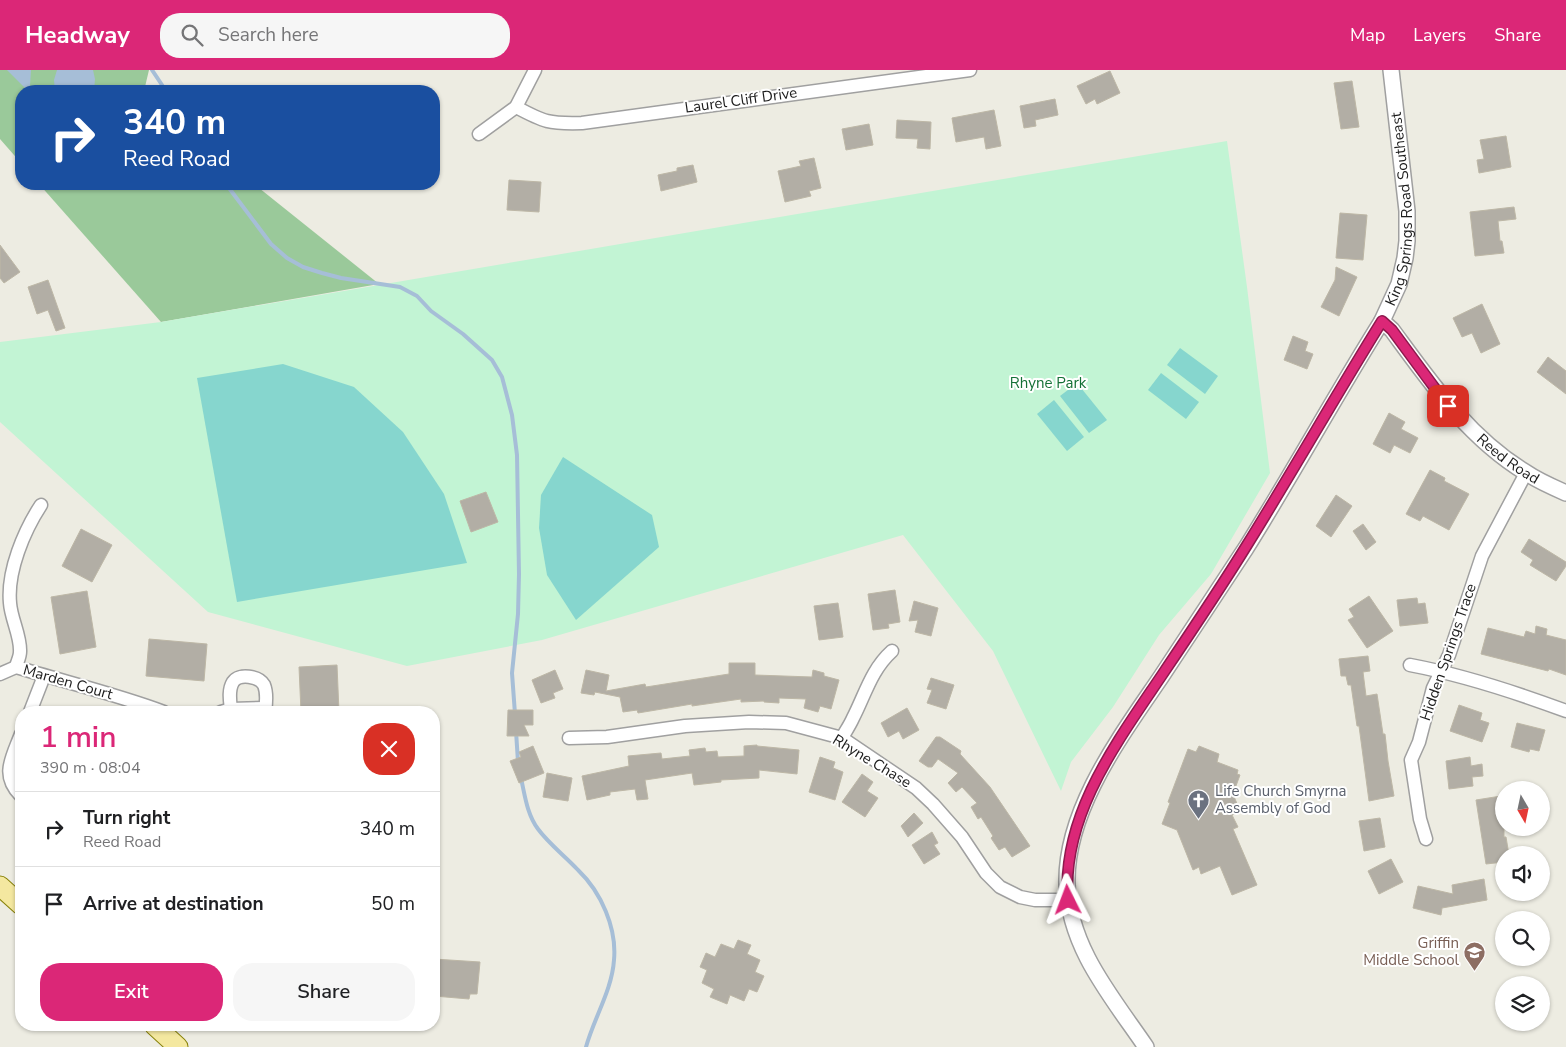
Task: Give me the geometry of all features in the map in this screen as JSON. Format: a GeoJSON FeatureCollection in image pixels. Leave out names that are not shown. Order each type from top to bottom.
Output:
{"type":"FeatureCollection","features":[{"type":"Feature","properties":{"kind":"main road"},"geometry":{"type":"LineString","coordinates":[[0,886],[15,900]]}},
{"type":"Feature","properties":{"kind":"main road"},"geometry":{"type":"LineString","coordinates":[[161,1031],[178,1047]]}},
{"type":"Feature","properties":{"kind":"street"},"geometry":{"type":"LineString","coordinates":[[479,134],[516,107],[535,70]]}},
{"type":"Feature","properties":{"kind":"street","name":"Laurel Cliff Drive"},"geometry":{"type":"LineString","coordinates":[[516,107],[548,122],[558,124],[970,70]]}},
{"type":"Feature","properties":{"kind":"street","name":"King Springs Road Southeast"},"geometry":{"type":"LineString","coordinates":[[1146,1047],[1094,970],[1074,930],[1068,900],[1067,869],[1073,840],[1087,799],[1127,728],[1246,547],[1382,321],[1399,284],[1406,258],[1408,241],[1405,188],[1390,70]]}},
{"type":"Feature","properties":{"kind":"street","name":"Reed Road"},"geometry":{"type":"LineString","coordinates":[[1382,321],[1392,330],[1432,386],[1466,425],[1485,443],[1526,474],[1566,493]]}},
{"type":"Feature","properties":{"kind":"street","name":"Hidden Springs Trace"},"geometry":{"type":"LineString","coordinates":[[1426,840],[1418,811],[1411,760],[1419,742],[1433,688],[1457,632],[1482,556],[1526,474]]}},
{"type":"Feature","properties":{"kind":"street"},"geometry":{"type":"LineString","coordinates":[[16,667],[20,652],[18,636],[12,619],[10,601],[12,573],[32,520],[41,505]]}},
{"type":"Feature","properties":{"kind":"street"},"geometry":{"type":"LineString","coordinates":[[842,738],[854,717],[873,674],[883,659],[892,651]]}},
{"type":"Feature","properties":{"kind":"street"},"geometry":{"type":"LineString","coordinates":[[1410,665],[1441,670],[1566,711]]}},
{"type":"Feature","properties":{"kind":"street","name":"Marden Court"},"geometry":{"type":"LineString","coordinates":[[0,674],[16,667],[147,706]]}},
{"type":"Feature","properties":{"kind":"street"},"geometry":{"type":"LineString","coordinates":[[32,706],[44,676]]}},
{"type":"Feature","properties":{"kind":"street"},"geometry":{"type":"LineString","coordinates":[[227,706],[230,692],[236,679],[253,677],[262,682],[265,688],[265,706]]}},
{"type":"Feature","properties":{"kind":"street","name":"Rhyne Chase"},"geometry":{"type":"LineString","coordinates":[[569,738],[607,736],[685,726],[749,722],[786,723],[842,738],[916,788],[933,804],[962,837],[986,873],[1000,887],[1020,897],[1035,900],[1068,900]]}},
{"type":"Feature","properties":{"kind":"street"},"geometry":{"type":"LineString","coordinates":[[15,747],[8,763],[8,774],[15,789]]}},
{"type":"Feature","properties":{"kind":"green space"},"geometry":{"type":"Polygon","coordinates":[[[0,70],[149,70],[145,85],[15,85],[15,156],[0,139],[0,70]]]}},
{"type":"Feature","properties":{"kind":"green space","name":"Rhyne Park"},"geometry":{"type":"Polygon","coordinates":[[[1227,141],[1270,473],[1211,574],[1159,635],[1113,707],[1071,762],[1061,791],[993,651],[903,535],[542,640],[407,666],[208,612],[0,422],[0,342],[161,322],[1227,141]]]}},
{"type":"Feature","properties":{"kind":"green space"},"geometry":{"type":"Polygon","coordinates":[[[44,190],[262,190],[379,284],[161,322],[44,190]]]}},
{"type":"Feature","properties":{"kind":"shaded area"},"geometry":{"type":"Polygon","coordinates":[[[7,70],[31,70],[30,85],[22,85],[7,70]]]}},
{"type":"Feature","properties":{"kind":"shaded area"},"geometry":{"type":"Polygon","coordinates":[[[57,70],[93,70],[95,79],[94,85],[54,85],[57,70]]]}},
{"type":"Feature","properties":{"kind":"shaded area"},"geometry":{"type":"Polygon","coordinates":[[[1180,348],[1218,376],[1205,394],[1167,365],[1180,348]]]}},
{"type":"Feature","properties":{"kind":"shaded area"},"geometry":{"type":"Polygon","coordinates":[[[283,364],[354,387],[403,432],[444,494],[467,563],[237,602],[197,378],[283,364]]]}},
{"type":"Feature","properties":{"kind":"shaded area"},"geometry":{"type":"Polygon","coordinates":[[[1161,373],[1199,402],[1186,419],[1148,390],[1161,373]]]}},
{"type":"Feature","properties":{"kind":"shaded area"},"geometry":{"type":"Polygon","coordinates":[[[1077,383],[1107,420],[1089,433],[1060,396],[1077,383]]]}},
{"type":"Feature","properties":{"kind":"shaded area"},"geometry":{"type":"Polygon","coordinates":[[[1054,400],[1084,437],[1067,451],[1037,414],[1054,400]]]}},
{"type":"Feature","properties":{"kind":"shaded area"},"geometry":{"type":"Polygon","coordinates":[[[563,457],[652,515],[659,547],[576,620],[547,575],[539,528],[541,495],[563,457]]]}},
{"type":"Feature","properties":{"kind":"building"},"geometry":{"type":"Polygon","coordinates":[[[1110,71],[1120,93],[1097,104],[1095,99],[1086,104],[1077,86],[1110,71]]]}},
{"type":"Feature","properties":{"kind":"building"},"geometry":{"type":"Polygon","coordinates":[[[1352,81],[1359,127],[1341,129],[1334,83],[1352,81]]]}},
{"type":"Feature","properties":{"kind":"building"},"geometry":{"type":"Polygon","coordinates":[[[1055,99],[1058,115],[1035,120],[1036,126],[1024,128],[1020,106],[1055,99]]]}},
{"type":"Feature","properties":{"kind":"building"},"geometry":{"type":"Polygon","coordinates":[[[994,110],[1001,146],[986,149],[984,137],[956,142],[952,118],[994,110]]]}},
{"type":"Feature","properties":{"kind":"building"},"geometry":{"type":"Polygon","coordinates":[[[897,120],[931,122],[930,149],[917,148],[918,139],[896,138],[897,120]]]}},
{"type":"Feature","properties":{"kind":"building"},"geometry":{"type":"Polygon","coordinates":[[[869,124],[873,145],[846,150],[842,129],[869,124]]]}},
{"type":"Feature","properties":{"kind":"building"},"geometry":{"type":"Polygon","coordinates":[[[1506,136],[1511,167],[1479,173],[1477,160],[1484,159],[1480,140],[1506,136]]]}},
{"type":"Feature","properties":{"kind":"building"},"geometry":{"type":"Polygon","coordinates":[[[814,158],[821,188],[809,191],[811,196],[785,202],[778,171],[801,166],[799,161],[814,158]]]}},
{"type":"Feature","properties":{"kind":"building"},"geometry":{"type":"Polygon","coordinates":[[[693,165],[697,182],[661,191],[658,175],[677,171],[677,168],[693,165]]]}},
{"type":"Feature","properties":{"kind":"building"},"geometry":{"type":"Polygon","coordinates":[[[509,180],[541,182],[539,212],[507,210],[509,180]]]}},
{"type":"Feature","properties":{"kind":"building"},"geometry":{"type":"Polygon","coordinates":[[[1514,207],[1516,219],[1498,221],[1500,241],[1502,241],[1504,253],[1475,256],[1470,212],[1514,207]]]}},
{"type":"Feature","properties":{"kind":"building"},"geometry":{"type":"Polygon","coordinates":[[[1340,213],[1367,215],[1363,260],[1336,258],[1340,213]]]}},
{"type":"Feature","properties":{"kind":"building"},"geometry":{"type":"Polygon","coordinates":[[[0,245],[20,272],[4,283],[0,278],[0,245]]]}},
{"type":"Feature","properties":{"kind":"building"},"geometry":{"type":"Polygon","coordinates":[[[1336,267],[1357,277],[1339,316],[1321,307],[1335,280],[1336,267]]]}},
{"type":"Feature","properties":{"kind":"building"},"geometry":{"type":"Polygon","coordinates":[[[48,280],[65,328],[56,331],[48,310],[37,314],[28,287],[48,280]]]}},
{"type":"Feature","properties":{"kind":"building"},"geometry":{"type":"Polygon","coordinates":[[[1482,304],[1500,344],[1481,353],[1472,333],[1462,337],[1453,318],[1482,304]]]}},
{"type":"Feature","properties":{"kind":"building"},"geometry":{"type":"Polygon","coordinates":[[[1293,336],[1308,342],[1305,351],[1313,354],[1307,369],[1284,360],[1293,336]]]}},
{"type":"Feature","properties":{"kind":"building"},"geometry":{"type":"Polygon","coordinates":[[[1548,357],[1566,371],[1566,394],[1537,372],[1548,357]]]}},
{"type":"Feature","properties":{"kind":"building"},"geometry":{"type":"Polygon","coordinates":[[[1389,413],[1405,422],[1401,429],[1418,438],[1410,453],[1394,445],[1390,453],[1373,444],[1389,413]]]}},
{"type":"Feature","properties":{"kind":"building"},"geometry":{"type":"Polygon","coordinates":[[[1430,470],[1445,478],[1444,481],[1469,494],[1449,530],[1423,516],[1420,521],[1406,514],[1430,470]]]}},
{"type":"Feature","properties":{"kind":"building"},"geometry":{"type":"Polygon","coordinates":[[[486,492],[498,522],[471,532],[460,501],[486,492]]]}},
{"type":"Feature","properties":{"kind":"building"},"geometry":{"type":"Polygon","coordinates":[[[1336,495],[1352,506],[1331,537],[1316,526],[1336,495]]]}},
{"type":"Feature","properties":{"kind":"building"},"geometry":{"type":"Polygon","coordinates":[[[1363,524],[1376,542],[1366,550],[1353,531],[1363,524]]]}},
{"type":"Feature","properties":{"kind":"building"},"geometry":{"type":"Polygon","coordinates":[[[81,529],[112,545],[92,582],[62,566],[81,529]]]}},
{"type":"Feature","properties":{"kind":"building"},"geometry":{"type":"Polygon","coordinates":[[[1529,539],[1566,562],[1566,566],[1556,581],[1530,565],[1533,560],[1521,552],[1529,539]]]}},
{"type":"Feature","properties":{"kind":"building"},"geometry":{"type":"Polygon","coordinates":[[[895,590],[900,622],[888,624],[889,628],[873,630],[868,594],[895,590]]]}},
{"type":"Feature","properties":{"kind":"building"},"geometry":{"type":"Polygon","coordinates":[[[87,591],[96,647],[60,654],[51,597],[87,591]]]}},
{"type":"Feature","properties":{"kind":"building"},"geometry":{"type":"Polygon","coordinates":[[[1369,596],[1393,631],[1367,648],[1348,620],[1354,617],[1349,609],[1369,596]]]}},
{"type":"Feature","properties":{"kind":"building"},"geometry":{"type":"Polygon","coordinates":[[[1417,598],[1418,604],[1425,603],[1428,623],[1400,626],[1397,600],[1417,598]]]}},
{"type":"Feature","properties":{"kind":"building"},"geometry":{"type":"Polygon","coordinates":[[[914,601],[938,608],[931,636],[915,632],[918,620],[909,621],[914,601]]]}},
{"type":"Feature","properties":{"kind":"building"},"geometry":{"type":"Polygon","coordinates":[[[838,603],[843,637],[819,640],[814,606],[838,603]]]}},
{"type":"Feature","properties":{"kind":"building"},"geometry":{"type":"Polygon","coordinates":[[[1536,626],[1547,629],[1546,635],[1566,640],[1566,675],[1549,669],[1548,671],[1481,654],[1488,628],[1524,637],[1526,631],[1535,634],[1536,626]]]}},
{"type":"Feature","properties":{"kind":"building"},"geometry":{"type":"Polygon","coordinates":[[[149,639],[207,644],[204,681],[146,676],[149,639]]]}},
{"type":"Feature","properties":{"kind":"building"},"geometry":{"type":"Polygon","coordinates":[[[1368,656],[1370,671],[1363,672],[1366,696],[1377,694],[1394,796],[1369,801],[1359,726],[1357,726],[1351,685],[1348,685],[1346,676],[1341,676],[1339,659],[1368,656]]]}},
{"type":"Feature","properties":{"kind":"building"},"geometry":{"type":"Polygon","coordinates":[[[729,663],[755,663],[755,675],[812,677],[813,670],[824,673],[824,676],[839,680],[831,709],[820,706],[818,712],[804,708],[806,699],[779,698],[779,703],[764,701],[741,702],[741,699],[692,706],[692,704],[638,713],[637,710],[623,712],[620,697],[595,692],[594,695],[581,693],[586,670],[609,675],[606,691],[645,684],[646,687],[729,674],[729,663]]]}},
{"type":"Feature","properties":{"kind":"building"},"geometry":{"type":"Polygon","coordinates":[[[337,665],[339,706],[301,706],[299,667],[337,665]]]}},
{"type":"Feature","properties":{"kind":"building"},"geometry":{"type":"Polygon","coordinates":[[[555,670],[563,689],[553,693],[555,698],[541,703],[532,680],[555,670]]]}},
{"type":"Feature","properties":{"kind":"building"},"geometry":{"type":"Polygon","coordinates":[[[931,678],[954,685],[946,709],[927,703],[932,690],[927,689],[931,678]]]}},
{"type":"Feature","properties":{"kind":"building"},"geometry":{"type":"Polygon","coordinates":[[[1459,705],[1482,713],[1480,720],[1489,723],[1482,742],[1450,731],[1459,705]]]}},
{"type":"Feature","properties":{"kind":"building"},"geometry":{"type":"Polygon","coordinates":[[[907,708],[919,730],[903,739],[899,731],[888,737],[881,723],[907,708]]]}},
{"type":"Feature","properties":{"kind":"building"},"geometry":{"type":"Polygon","coordinates":[[[508,710],[533,710],[533,725],[524,725],[529,736],[507,736],[508,710]]]}},
{"type":"Feature","properties":{"kind":"building"},"geometry":{"type":"Polygon","coordinates":[[[1517,723],[1545,730],[1539,751],[1530,749],[1529,752],[1511,747],[1517,723]]]}},
{"type":"Feature","properties":{"kind":"building"},"geometry":{"type":"Polygon","coordinates":[[[936,737],[940,737],[961,751],[960,754],[990,787],[1030,846],[1012,857],[1005,847],[999,850],[981,817],[978,819],[971,807],[977,803],[962,787],[956,792],[948,783],[958,773],[938,759],[932,767],[928,767],[919,761],[936,737]]]}},
{"type":"Feature","properties":{"kind":"building"},"geometry":{"type":"Polygon","coordinates":[[[757,745],[799,750],[797,774],[759,770],[759,778],[721,780],[721,782],[694,785],[692,773],[645,780],[648,799],[637,800],[635,789],[610,792],[610,795],[587,800],[582,776],[629,766],[628,756],[661,753],[662,759],[690,756],[689,750],[705,748],[706,752],[717,751],[718,757],[744,756],[744,746],[757,745]]]}},
{"type":"Feature","properties":{"kind":"building"},"geometry":{"type":"Polygon","coordinates":[[[533,746],[544,773],[519,783],[510,761],[521,757],[519,752],[533,746]]]}},
{"type":"Feature","properties":{"kind":"building","name":"Life Church Smyrna Assembly of God"},"geometry":{"type":"Polygon","coordinates":[[[1199,746],[1219,754],[1217,762],[1238,770],[1237,774],[1240,775],[1233,794],[1240,811],[1232,815],[1238,827],[1233,829],[1257,885],[1232,895],[1220,866],[1201,874],[1199,867],[1193,870],[1177,830],[1162,824],[1170,803],[1168,802],[1188,749],[1196,752],[1199,746]]]}},
{"type":"Feature","properties":{"kind":"building"},"geometry":{"type":"Polygon","coordinates":[[[820,757],[835,762],[833,768],[843,772],[835,800],[809,792],[820,757]]]}},
{"type":"Feature","properties":{"kind":"building"},"geometry":{"type":"Polygon","coordinates":[[[1470,757],[1471,766],[1482,764],[1483,776],[1472,777],[1473,786],[1449,789],[1446,761],[1470,757]]]}},
{"type":"Feature","properties":{"kind":"building"},"geometry":{"type":"Polygon","coordinates":[[[547,773],[572,778],[568,801],[543,797],[547,773]]]}},
{"type":"Feature","properties":{"kind":"building"},"geometry":{"type":"Polygon","coordinates":[[[862,774],[873,782],[867,791],[878,798],[865,817],[842,802],[862,774]]]}},
{"type":"Feature","properties":{"kind":"building"},"geometry":{"type":"Polygon","coordinates":[[[1495,797],[1495,836],[1506,837],[1508,846],[1495,846],[1495,863],[1486,864],[1476,800],[1495,797]]]}},
{"type":"Feature","properties":{"kind":"building"},"geometry":{"type":"Polygon","coordinates":[[[914,813],[923,823],[908,837],[901,826],[914,813]]]}},
{"type":"Feature","properties":{"kind":"building"},"geometry":{"type":"Polygon","coordinates":[[[1380,818],[1385,847],[1364,851],[1359,821],[1380,818]]]}},
{"type":"Feature","properties":{"kind":"building"},"geometry":{"type":"Polygon","coordinates":[[[932,832],[938,843],[934,845],[940,854],[924,864],[912,845],[932,832]]]}},
{"type":"Feature","properties":{"kind":"building"},"geometry":{"type":"Polygon","coordinates":[[[1391,859],[1403,882],[1379,894],[1368,871],[1391,859]]]}},
{"type":"Feature","properties":{"kind":"building"},"geometry":{"type":"Polygon","coordinates":[[[1484,879],[1487,900],[1442,908],[1441,915],[1413,908],[1418,886],[1453,894],[1452,885],[1484,879]]]}},
{"type":"Feature","properties":{"kind":"building"},"geometry":{"type":"Polygon","coordinates":[[[738,940],[751,945],[747,954],[760,960],[755,972],[764,976],[757,992],[749,989],[744,1001],[730,995],[727,1004],[710,997],[714,989],[702,983],[707,970],[700,967],[706,953],[715,957],[721,944],[734,949],[738,940]]]}},
{"type":"Feature","properties":{"kind":"building"},"geometry":{"type":"Polygon","coordinates":[[[440,959],[480,962],[477,994],[470,994],[469,999],[440,997],[440,959]]]}},
{"type":"Feature","properties":{"kind":"waterway"},"geometry":{"type":"LineString","coordinates":[[152,70],[162,85]]}},
{"type":"Feature","properties":{"kind":"waterway"},"geometry":{"type":"LineString","coordinates":[[230,190],[271,244],[287,258],[303,267],[322,273],[341,278],[400,287],[417,296],[431,311],[463,334],[492,360],[502,377],[512,415],[517,455],[519,574],[518,614],[512,673],[515,714]]}},
{"type":"Feature","properties":{"kind":"waterway"},"geometry":{"type":"LineString","coordinates":[[516,731],[518,762]]}},
{"type":"Feature","properties":{"kind":"waterway"},"geometry":{"type":"LineString","coordinates":[[521,778],[527,805],[534,823],[547,840],[594,889],[610,923],[614,948],[613,971],[586,1047]]}},
{"type":"Feature","properties":{"kind":"place","name":"Life Church Smyrna Assembly of God"},"geometry":{"type":"Point","coordinates":[1199,819]}},
{"type":"Feature","properties":{"kind":"place","name":"Griffin Middle School"},"geometry":{"type":"Point","coordinates":[1475,971]}},
{"type":"Feature","properties":{"kind":"route"},"geometry":{"type":"LineString","coordinates":[[1068,900],[1067,869],[1069,854],[1087,799],[1127,728],[1246,547],[1382,321],[1392,330],[1448,406]]}}]}
